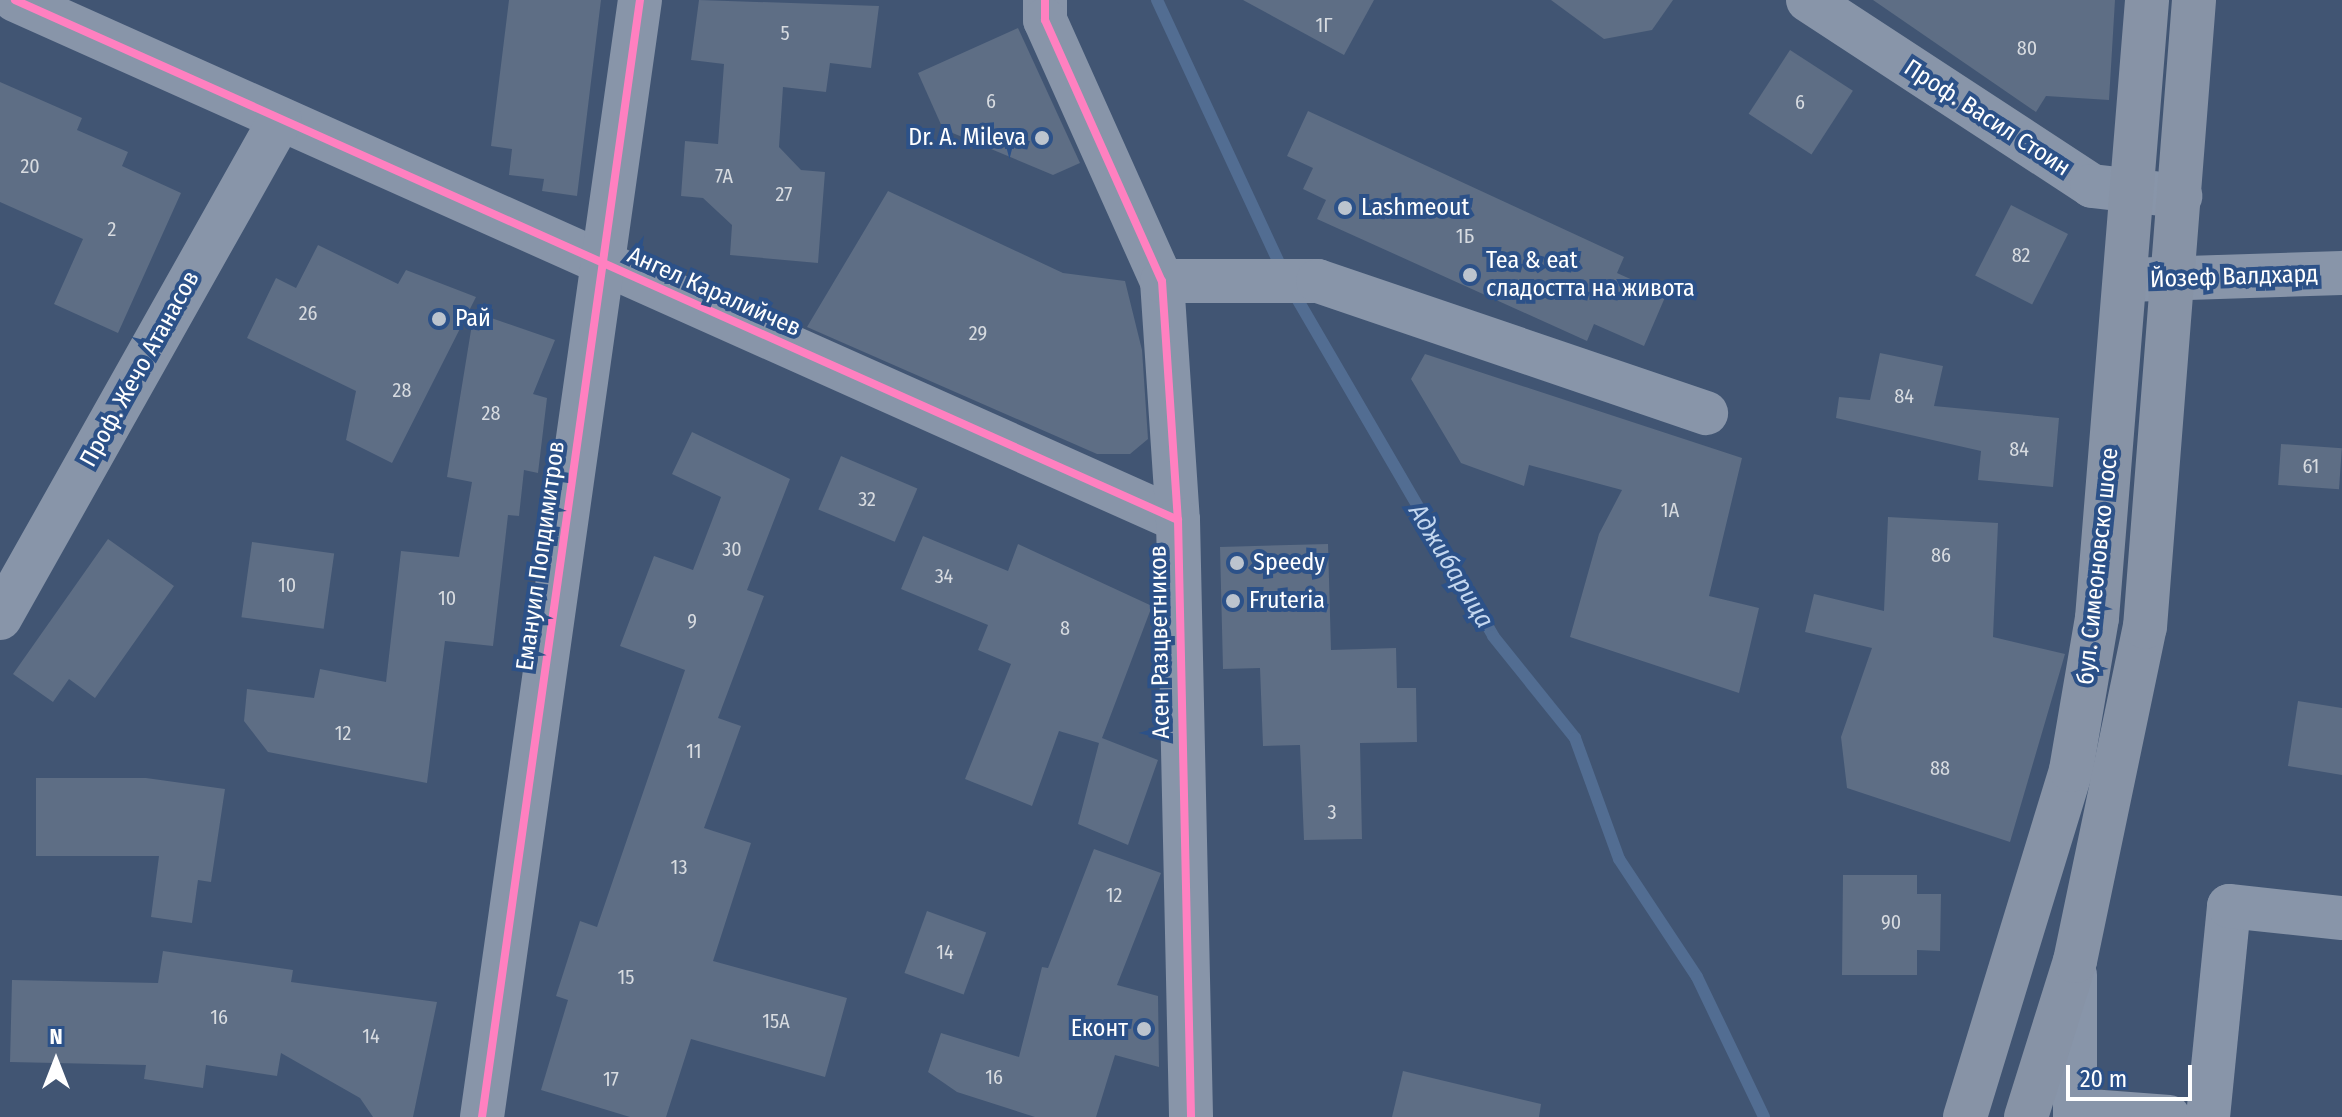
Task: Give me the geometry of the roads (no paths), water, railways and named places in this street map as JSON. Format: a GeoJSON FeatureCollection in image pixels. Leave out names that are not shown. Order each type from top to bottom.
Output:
{"type":"FeatureCollection","features":[{"type":"Feature","properties":{"kind":"main road","name":"бул. Симеоновско шосе"},"geometry":{"type":"LineString","coordinates":[[1965,1117],[2071,770],[2097,618],[2127,280],[2147,0]]}},
{"type":"Feature","properties":{"kind":"main road","name":"бул. Симеоновско шосе"},"geometry":{"type":"LineString","coordinates":[[2026,1117],[2075,961],[2145,627],[2176,278],[2194,0]]}},
{"type":"Feature","properties":{"kind":"street","name":"Ангел Каралийчев"},"geometry":{"type":"LineString","coordinates":[[15,0],[1178,520]]}},
{"type":"Feature","properties":{"kind":"street","name":"Емануил Попдимитров"},"geometry":{"type":"LineString","coordinates":[[482,1117],[640,0]]}},
{"type":"Feature","properties":{"kind":"street","name":"Асен Разцветников"},"geometry":{"type":"LineString","coordinates":[[1045,0],[1045,20],[1162,281],[1178,520],[1191,1117]]}},
{"type":"Feature","properties":{"kind":"street","name":"Проф. Васил Стоин"},"geometry":{"type":"LineString","coordinates":[[1808,0],[2092,186],[2180,196]]}},
{"type":"Feature","properties":{"kind":"street","name":"Проф. Жечо Атанасов"},"geometry":{"type":"LineString","coordinates":[[0,618],[280,120]]}},
{"type":"Feature","properties":{"kind":"street","name":"Йозеф Валдхард"},"geometry":{"type":"LineString","coordinates":[[2127,280],[2342,273]]}},
{"type":"Feature","properties":{"kind":"street"},"geometry":{"type":"LineString","coordinates":[[1162,281],[1318,281],[1706,413]]}},
{"type":"Feature","properties":{"kind":"street"},"geometry":{"type":"LineString","coordinates":[[2208,1117],[2229,906],[2342,918]]}},
{"type":"Feature","properties":{"kind":"street","name":"бул. Симеоновско шосе"},"geometry":{"type":"LineString","coordinates":[[2075,961],[2075,1113],[2169,1117]]}},
{"type":"Feature","properties":{"kind":"waterway","name":"Аджибарица"},"geometry":{"type":"LineString","coordinates":[[1157,0],[1284,274]]}},
{"type":"Feature","properties":{"kind":"waterway","name":"Аджибарица"},"geometry":{"type":"LineString","coordinates":[[1292,290],[1493,636],[1575,738],[1619,859],[1697,977],[1764,1117]]}},
{"type":"Feature","properties":{"kind":"place","name":"Dr. A. Mileva"},"geometry":{"type":"Point","coordinates":[1042,138]}},
{"type":"Feature","properties":{"kind":"place","name":"Lashmeout"},"geometry":{"type":"Point","coordinates":[1345,208]}},
{"type":"Feature","properties":{"kind":"place","name":"Tea & eat сладостта на живота"},"geometry":{"type":"Point","coordinates":[1470,275]}},
{"type":"Feature","properties":{"kind":"place","name":"Рай"},"geometry":{"type":"Point","coordinates":[439,319]}},
{"type":"Feature","properties":{"kind":"place","name":"Speedy"},"geometry":{"type":"Point","coordinates":[1237,563]}},
{"type":"Feature","properties":{"kind":"place","name":"Fruteria"},"geometry":{"type":"Point","coordinates":[1233,601]}},
{"type":"Feature","properties":{"kind":"place","name":"Еконт"},"geometry":{"type":"Point","coordinates":[1144,1029]}}]}
